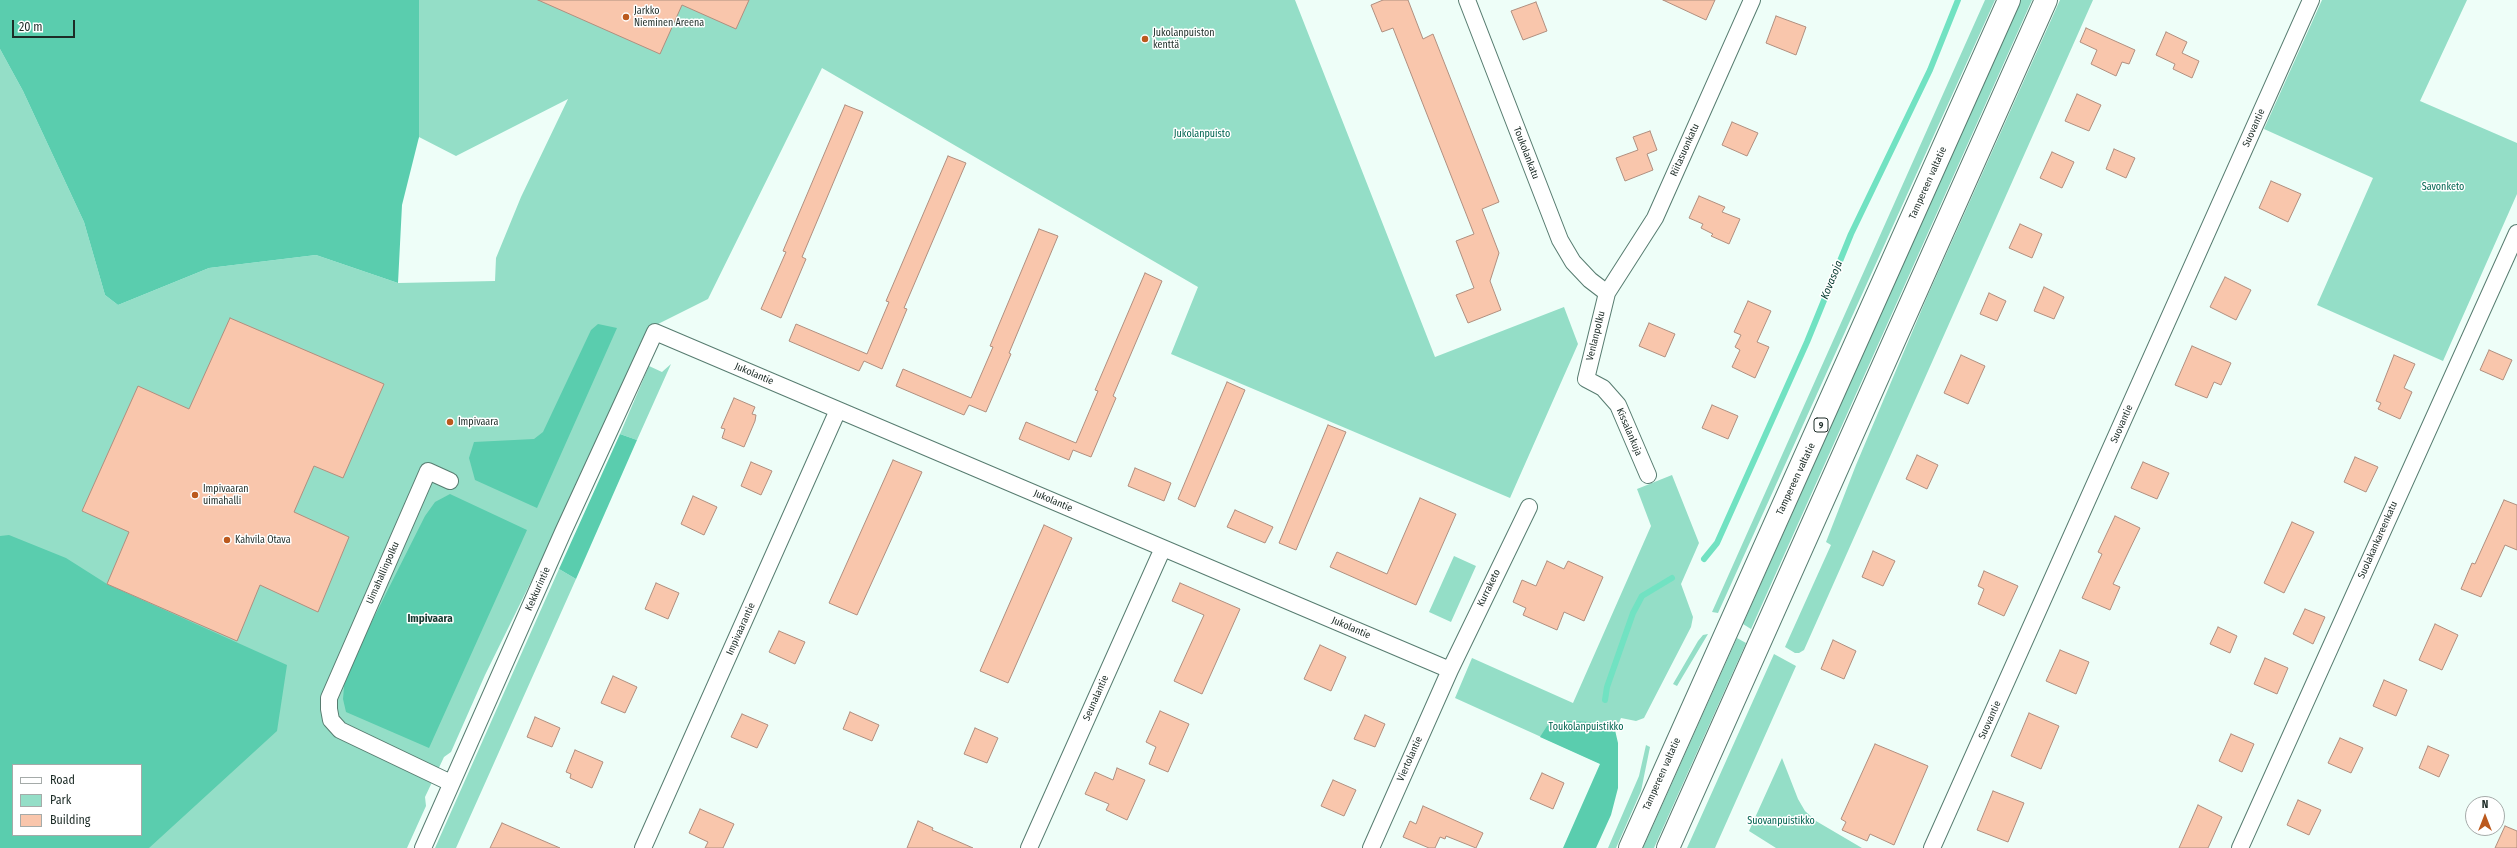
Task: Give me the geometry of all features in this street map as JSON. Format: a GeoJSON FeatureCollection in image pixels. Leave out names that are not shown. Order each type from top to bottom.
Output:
{"type":"FeatureCollection","features":[{"type":"Feature","properties":{"kind":"highway","name":"Tampereen valtatie"},"geometry":{"type":"LineString","coordinates":[[1630,848],[2009,0]]}},
{"type":"Feature","properties":{"kind":"highway"},"geometry":{"type":"LineString","coordinates":[[1668,848],[2046,0]]}},
{"type":"Feature","properties":{"kind":"street","name":"Toukolankatu"},"geometry":{"type":"LineString","coordinates":[[1467,0],[1560,240],[1573,262],[1590,280],[1607,293]]}},
{"type":"Feature","properties":{"kind":"street","name":"Riitasuonkatu"},"geometry":{"type":"LineString","coordinates":[[1607,293],[1655,218],[1752,0]]}},
{"type":"Feature","properties":{"kind":"street","name":"Suovantie"},"geometry":{"type":"LineString","coordinates":[[1932,848],[2311,0]]}},
{"type":"Feature","properties":{"kind":"street","name":"Suolakankareenkatu"},"geometry":{"type":"LineString","coordinates":[[2240,848],[2515,241]]}},
{"type":"Feature","properties":{"kind":"street","name":"Venlanpolku"},"geometry":{"type":"LineString","coordinates":[[1586,379],[1607,293]]}},
{"type":"Feature","properties":{"kind":"street","name":"Jukolantie"},"geometry":{"type":"LineString","coordinates":[[655,332],[1450,670]]}},
{"type":"Feature","properties":{"kind":"street","name":"Kekkurintie"},"geometry":{"type":"LineString","coordinates":[[423,848],[655,332]]}},
{"type":"Feature","properties":{"kind":"street","name":"Kissalankuja"},"geometry":{"type":"LineString","coordinates":[[1586,379],[1603,388],[1618,404],[1648,475]]}},
{"type":"Feature","properties":{"kind":"street","name":"Impivaarantie"},"geometry":{"type":"LineString","coordinates":[[643,848],[838,410]]}},
{"type":"Feature","properties":{"kind":"street","name":"Uimahallinpolku"},"geometry":{"type":"LineString","coordinates":[[450,481],[428,471],[329,698],[332,720],[340,730],[451,783]]}},
{"type":"Feature","properties":{"kind":"street","name":"Kurraketo"},"geometry":{"type":"LineString","coordinates":[[1450,670],[1529,507]]}},
{"type":"Feature","properties":{"kind":"street","name":"Seunalantie"},"geometry":{"type":"LineString","coordinates":[[1029,848],[1163,548]]}},
{"type":"Feature","properties":{"kind":"street","name":"Viertolantie"},"geometry":{"type":"LineString","coordinates":[[1371,848],[1450,670]]}},
{"type":"Feature","properties":{"kind":"green space","name":"Jukolanpuisto"},"geometry":{"type":"Polygon","coordinates":[[[0,0],[1295,0],[1435,357],[1564,307],[1578,344],[1510,498],[1171,354],[1198,287],[822,68],[708,299],[658,324],[485,675],[451,752],[444,757],[425,797],[426,806],[407,848],[0,848],[0,49],[23,91],[84,222],[105,295],[118,305],[209,268],[316,255],[398,283],[495,281],[496,258],[521,197],[568,99],[456,156],[419,137],[399,175],[0,0]]]}},
{"type":"Feature","properties":{"kind":"green space"},"geometry":{"type":"Polygon","coordinates":[[[0,0],[419,0],[419,137],[402,205],[398,283],[316,255],[209,268],[118,305],[105,295],[84,222],[23,91],[0,49],[0,0]]]}},
{"type":"Feature","properties":{"kind":"green space"},"geometry":{"type":"Polygon","coordinates":[[[1985,0],[1995,0],[1718,613],[1712,612],[1985,0]]]}},
{"type":"Feature","properties":{"kind":"green space"},"geometry":{"type":"Polygon","coordinates":[[[2020,0],[2032,0],[1751,629],[1743,624],[2020,0]]]}},
{"type":"Feature","properties":{"kind":"green space"},"geometry":{"type":"Polygon","coordinates":[[[2060,0],[2093,0],[1804,650],[1799,653],[1795,653],[1785,647],[1831,545],[1826,542],[1856,465],[1927,297],[2060,0]]]}},
{"type":"Feature","properties":{"kind":"green space","name":"Savonketo"},"geometry":{"type":"Polygon","coordinates":[[[2322,0],[2467,0],[2420,101],[2517,143],[2517,194],[2443,361],[2317,305],[2373,178],[2264,129],[2322,0]]]}},
{"type":"Feature","properties":{"kind":"green space"},"geometry":{"type":"Polygon","coordinates":[[[598,324],[617,328],[537,508],[475,480],[469,458],[474,442],[534,439],[543,432],[591,330],[598,324]]]}},
{"type":"Feature","properties":{"kind":"green space"},"geometry":{"type":"Polygon","coordinates":[[[671,364],[637,440],[620,434],[649,366],[662,372],[671,364]]]}},
{"type":"Feature","properties":{"kind":"green space"},"geometry":{"type":"Polygon","coordinates":[[[620,434],[637,440],[576,579],[559,569],[620,434]]]}},
{"type":"Feature","properties":{"kind":"green space","name":"Toukolanpuistikko"},"geometry":{"type":"Polygon","coordinates":[[[1672,475],[1699,543],[1681,584],[1693,617],[1691,627],[1644,718],[1636,721],[1621,718],[1601,764],[1455,698],[1472,658],[1573,703],[1651,526],[1637,489],[1672,475]]]}},
{"type":"Feature","properties":{"kind":"green space"},"geometry":{"type":"Polygon","coordinates":[[[450,494],[527,530],[429,748],[346,712],[343,699],[345,675],[425,516],[435,502],[450,494]]]}},
{"type":"Feature","properties":{"kind":"green space"},"geometry":{"type":"Polygon","coordinates":[[[9,535],[66,558],[107,584],[287,665],[277,731],[149,848],[0,848],[0,536],[9,535]]]}},
{"type":"Feature","properties":{"kind":"green space"},"geometry":{"type":"Polygon","coordinates":[[[1454,556],[1476,566],[1451,622],[1429,612],[1454,556]]]}},
{"type":"Feature","properties":{"kind":"green space"},"geometry":{"type":"Polygon","coordinates":[[[559,569],[576,579],[456,848],[435,848],[559,569]]]}},
{"type":"Feature","properties":{"kind":"green space"},"geometry":{"type":"Polygon","coordinates":[[[1708,634],[1677,686],[1673,684],[1698,641],[1703,635],[1708,634]]]}},
{"type":"Feature","properties":{"kind":"green space"},"geometry":{"type":"Polygon","coordinates":[[[1737,638],[1746,643],[1654,848],[1643,848],[1737,638]]]}},
{"type":"Feature","properties":{"kind":"green space"},"geometry":{"type":"Polygon","coordinates":[[[1774,654],[1796,666],[1715,848],[1687,848],[1774,654]]]}},
{"type":"Feature","properties":{"kind":"green space"},"geometry":{"type":"Polygon","coordinates":[[[1567,721],[1591,722],[1615,730],[1618,743],[1618,788],[1611,815],[1596,848],[1563,848],[1600,764],[1540,737],[1547,726],[1567,721]]]}},
{"type":"Feature","properties":{"kind":"green space"},"geometry":{"type":"Polygon","coordinates":[[[1646,745],[1650,747],[1641,791],[1616,848],[1608,848],[1639,776],[1646,745]]]}},
{"type":"Feature","properties":{"kind":"green space","name":"Suovanpuistikko"},"geometry":{"type":"Polygon","coordinates":[[[1782,758],[1798,799],[1805,811],[1816,821],[1862,848],[1776,848],[1749,831],[1782,758]]]}},
{"type":"Feature","properties":{"kind":"building","name":"Jarkko Nieminen Areena"},"geometry":{"type":"Polygon","coordinates":[[[538,0],[749,0],[736,29],[682,5],[660,54],[538,0]]]}},
{"type":"Feature","properties":{"kind":"building"},"geometry":{"type":"Polygon","coordinates":[[[1383,0],[1408,0],[1423,39],[1433,34],[1499,202],[1482,209],[1499,253],[1490,281],[1501,310],[1468,323],[1456,295],[1474,288],[1456,241],[1474,234],[1393,28],[1382,32],[1371,5],[1383,0]]]}},
{"type":"Feature","properties":{"kind":"building"},"geometry":{"type":"Polygon","coordinates":[[[1663,0],[1715,0],[1706,20],[1663,0]]]}},
{"type":"Feature","properties":{"kind":"building"},"geometry":{"type":"Polygon","coordinates":[[[1536,2],[1547,31],[1523,40],[1511,11],[1536,2]]]}},
{"type":"Feature","properties":{"kind":"building"},"geometry":{"type":"Polygon","coordinates":[[[1776,16],[1806,27],[1796,55],[1766,43],[1776,16]]]}},
{"type":"Feature","properties":{"kind":"building"},"geometry":{"type":"Polygon","coordinates":[[[2086,28],[2135,50],[2129,64],[2122,62],[2116,76],[2091,64],[2097,50],[2080,42],[2086,28]]]}},
{"type":"Feature","properties":{"kind":"building"},"geometry":{"type":"Polygon","coordinates":[[[2166,32],[2187,42],[2182,53],[2199,61],[2192,78],[2173,69],[2175,64],[2156,55],[2166,32]]]}},
{"type":"Feature","properties":{"kind":"building"},"geometry":{"type":"Polygon","coordinates":[[[2077,94],[2101,105],[2089,131],[2065,121],[2077,94]]]}},
{"type":"Feature","properties":{"kind":"building"},"geometry":{"type":"Polygon","coordinates":[[[845,105],[863,112],[802,257],[806,259],[781,318],[761,309],[786,252],[783,251],[845,105]]]}},
{"type":"Feature","properties":{"kind":"building"},"geometry":{"type":"Polygon","coordinates":[[[1732,122],[1758,133],[1747,156],[1722,145],[1732,122]]]}},
{"type":"Feature","properties":{"kind":"building"},"geometry":{"type":"Polygon","coordinates":[[[1650,131],[1657,150],[1647,154],[1653,170],[1625,181],[1616,158],[1638,150],[1633,137],[1650,131]]]}},
{"type":"Feature","properties":{"kind":"building"},"geometry":{"type":"Polygon","coordinates":[[[2114,149],[2135,158],[2126,178],[2106,169],[2114,149]]]}},
{"type":"Feature","properties":{"kind":"building"},"geometry":{"type":"Polygon","coordinates":[[[2052,152],[2074,162],[2062,188],[2040,178],[2052,152]]]}},
{"type":"Feature","properties":{"kind":"building"},"geometry":{"type":"Polygon","coordinates":[[[948,156],[966,163],[904,308],[907,309],[882,369],[864,361],[859,371],[789,341],[796,324],[867,354],[889,302],[886,301],[948,156]]]}},
{"type":"Feature","properties":{"kind":"building"},"geometry":{"type":"Polygon","coordinates":[[[2271,181],[2301,194],[2288,222],[2259,208],[2271,181]]]}},
{"type":"Feature","properties":{"kind":"building"},"geometry":{"type":"Polygon","coordinates":[[[1699,196],[1725,207],[1722,212],[1740,219],[1729,244],[1711,236],[1713,234],[1701,228],[1703,224],[1689,218],[1699,196]]]}},
{"type":"Feature","properties":{"kind":"building"},"geometry":{"type":"Polygon","coordinates":[[[2020,224],[2042,234],[2032,258],[2009,248],[2020,224]]]}},
{"type":"Feature","properties":{"kind":"building"},"geometry":{"type":"Polygon","coordinates":[[[1039,229],[1058,236],[986,412],[969,405],[964,415],[896,386],[903,369],[971,398],[993,347],[990,346],[1039,229]]]}},
{"type":"Feature","properties":{"kind":"building"},"geometry":{"type":"Polygon","coordinates":[[[1145,273],[1162,281],[1113,396],[1116,398],[1091,457],[1073,450],[1069,460],[1019,439],[1026,422],[1076,443],[1098,391],[1095,390],[1145,273]]]}},
{"type":"Feature","properties":{"kind":"building"},"geometry":{"type":"Polygon","coordinates":[[[2225,277],[2251,290],[2236,320],[2210,307],[2225,277]]]}},
{"type":"Feature","properties":{"kind":"building"},"geometry":{"type":"Polygon","coordinates":[[[2044,287],[2064,297],[2054,319],[2034,311],[2044,287]]]}},
{"type":"Feature","properties":{"kind":"building"},"geometry":{"type":"Polygon","coordinates":[[[1989,293],[2006,301],[1997,321],[1980,314],[1989,293]]]}},
{"type":"Feature","properties":{"kind":"building"},"geometry":{"type":"Polygon","coordinates":[[[1748,301],[1771,311],[1757,342],[1769,347],[1755,378],[1732,367],[1740,350],[1735,347],[1741,335],[1734,332],[1748,301]]]}},
{"type":"Feature","properties":{"kind":"building","name":"Impivaaran uimahalli"},"geometry":{"type":"Polygon","coordinates":[[[230,318],[384,384],[343,478],[314,466],[294,512],[349,537],[318,612],[260,585],[237,641],[107,584],[129,532],[82,511],[138,386],[189,409],[230,318]]]}},
{"type":"Feature","properties":{"kind":"building"},"geometry":{"type":"Polygon","coordinates":[[[1649,323],[1675,334],[1665,357],[1639,346],[1649,323]]]}},
{"type":"Feature","properties":{"kind":"building"},"geometry":{"type":"Polygon","coordinates":[[[2192,346],[2231,363],[2221,385],[2214,382],[2207,398],[2175,385],[2192,346]]]}},
{"type":"Feature","properties":{"kind":"building"},"geometry":{"type":"Polygon","coordinates":[[[2489,350],[2512,360],[2503,380],[2480,370],[2489,350]]]}},
{"type":"Feature","properties":{"kind":"building"},"geometry":{"type":"Polygon","coordinates":[[[1961,355],[1985,366],[1968,404],[1944,393],[1961,355]]]}},
{"type":"Feature","properties":{"kind":"building"},"geometry":{"type":"Polygon","coordinates":[[[2394,355],[2415,364],[2404,388],[2412,392],[2400,419],[2378,409],[2381,403],[2376,401],[2394,355]]]}},
{"type":"Feature","properties":{"kind":"building"},"geometry":{"type":"Polygon","coordinates":[[[1227,382],[1245,390],[1195,507],[1178,499],[1227,382]]]}},
{"type":"Feature","properties":{"kind":"building"},"geometry":{"type":"Polygon","coordinates":[[[734,398],[755,407],[752,414],[756,415],[755,421],[744,447],[722,438],[725,429],[721,428],[734,398]]]}},
{"type":"Feature","properties":{"kind":"building"},"geometry":{"type":"Polygon","coordinates":[[[1712,405],[1738,416],[1728,439],[1702,428],[1712,405]]]}},
{"type":"Feature","properties":{"kind":"building"},"geometry":{"type":"Polygon","coordinates":[[[1328,425],[1346,432],[1296,550],[1279,543],[1328,425]]]}},
{"type":"Feature","properties":{"kind":"building"},"geometry":{"type":"Polygon","coordinates":[[[1917,455],[1938,465],[1927,489],[1906,479],[1917,455]]]}},
{"type":"Feature","properties":{"kind":"building"},"geometry":{"type":"Polygon","coordinates":[[[2355,457],[2378,467],[2366,492],[2344,482],[2355,457]]]}},
{"type":"Feature","properties":{"kind":"building"},"geometry":{"type":"Polygon","coordinates":[[[893,460],[922,472],[857,615],[829,603],[893,460]]]}},
{"type":"Feature","properties":{"kind":"building"},"geometry":{"type":"Polygon","coordinates":[[[751,462],[772,471],[761,495],[741,486],[751,462]]]}},
{"type":"Feature","properties":{"kind":"building"},"geometry":{"type":"Polygon","coordinates":[[[2143,462],[2169,473],[2157,499],[2131,488],[2143,462]]]}},
{"type":"Feature","properties":{"kind":"building"},"geometry":{"type":"Polygon","coordinates":[[[1135,468],[1171,483],[1164,501],[1128,486],[1135,468]]]}},
{"type":"Feature","properties":{"kind":"building"},"geometry":{"type":"Polygon","coordinates":[[[693,496],[717,507],[704,535],[681,524],[693,496]]]}},
{"type":"Feature","properties":{"kind":"building"},"geometry":{"type":"Polygon","coordinates":[[[1420,498],[1456,514],[1416,605],[1330,567],[1337,552],[1387,574],[1420,498]]]}},
{"type":"Feature","properties":{"kind":"building"},"geometry":{"type":"Polygon","coordinates":[[[2504,500],[2517,505],[2517,550],[2505,545],[2481,597],[2461,589],[2472,563],[2475,564],[2504,500]]]}},
{"type":"Feature","properties":{"kind":"building"},"geometry":{"type":"Polygon","coordinates":[[[1235,510],[1273,527],[1265,543],[1227,527],[1235,510]]]}},
{"type":"Feature","properties":{"kind":"building"},"geometry":{"type":"Polygon","coordinates":[[[2115,516],[2140,528],[2113,584],[2120,587],[2110,610],[2082,598],[2102,554],[2098,552],[2115,516]]]}},
{"type":"Feature","properties":{"kind":"building"},"geometry":{"type":"Polygon","coordinates":[[[2292,522],[2314,532],[2284,593],[2264,583],[2292,522]]]}},
{"type":"Feature","properties":{"kind":"building"},"geometry":{"type":"Polygon","coordinates":[[[1044,525],[1072,538],[1008,683],[980,671],[1044,525]]]}},
{"type":"Feature","properties":{"kind":"building"},"geometry":{"type":"Polygon","coordinates":[[[1873,551],[1895,561],[1883,586],[1862,577],[1873,551]]]}},
{"type":"Feature","properties":{"kind":"building"},"geometry":{"type":"Polygon","coordinates":[[[1547,561],[1564,569],[1568,561],[1603,577],[1584,621],[1564,612],[1557,630],[1523,615],[1526,608],[1513,602],[1522,580],[1536,586],[1547,561]]]}},
{"type":"Feature","properties":{"kind":"building"},"geometry":{"type":"Polygon","coordinates":[[[1984,571],[2018,586],[2004,616],[1978,604],[1984,589],[1978,586],[1984,571]]]}},
{"type":"Feature","properties":{"kind":"building"},"geometry":{"type":"Polygon","coordinates":[[[656,583],[679,593],[668,619],[645,609],[656,583]]]}},
{"type":"Feature","properties":{"kind":"building"},"geometry":{"type":"Polygon","coordinates":[[[1180,583],[1240,609],[1202,694],[1174,681],[1204,615],[1172,601],[1180,583]]]}},
{"type":"Feature","properties":{"kind":"building"},"geometry":{"type":"Polygon","coordinates":[[[2305,609],[2325,617],[2313,644],[2293,634],[2305,609]]]}},
{"type":"Feature","properties":{"kind":"building"},"geometry":{"type":"Polygon","coordinates":[[[2435,624],[2458,635],[2442,670],[2419,660],[2435,624]]]}},
{"type":"Feature","properties":{"kind":"building"},"geometry":{"type":"Polygon","coordinates":[[[2218,627],[2237,636],[2230,653],[2210,644],[2218,627]]]}},
{"type":"Feature","properties":{"kind":"building"},"geometry":{"type":"Polygon","coordinates":[[[779,631],[805,642],[795,664],[769,652],[779,631]]]}},
{"type":"Feature","properties":{"kind":"building"},"geometry":{"type":"Polygon","coordinates":[[[1833,640],[1856,651],[1844,679],[1821,669],[1833,640]]]}},
{"type":"Feature","properties":{"kind":"building"},"geometry":{"type":"Polygon","coordinates":[[[1320,645],[1346,657],[1331,691],[1304,679],[1320,645]]]}},
{"type":"Feature","properties":{"kind":"building"},"geometry":{"type":"Polygon","coordinates":[[[2060,650],[2089,662],[2076,694],[2046,681],[2060,650]]]}},
{"type":"Feature","properties":{"kind":"building"},"geometry":{"type":"Polygon","coordinates":[[[2265,658],[2288,668],[2277,694],[2254,684],[2265,658]]]}},
{"type":"Feature","properties":{"kind":"building"},"geometry":{"type":"Polygon","coordinates":[[[613,676],[637,687],[625,713],[601,703],[613,676]]]}},
{"type":"Feature","properties":{"kind":"building"},"geometry":{"type":"Polygon","coordinates":[[[2384,680],[2407,690],[2396,716],[2373,706],[2384,680]]]}},
{"type":"Feature","properties":{"kind":"building"},"geometry":{"type":"Polygon","coordinates":[[[1160,711],[1189,724],[1168,772],[1149,764],[1156,747],[1146,742],[1160,711]]]}},
{"type":"Feature","properties":{"kind":"building"},"geometry":{"type":"Polygon","coordinates":[[[850,712],[879,725],[872,741],[843,729],[850,712]]]}},
{"type":"Feature","properties":{"kind":"building"},"geometry":{"type":"Polygon","coordinates":[[[2029,713],[2059,726],[2041,769],[2011,756],[2029,713]]]}},
{"type":"Feature","properties":{"kind":"building"},"geometry":{"type":"Polygon","coordinates":[[[742,714],[768,725],[757,748],[731,737],[742,714]]]}},
{"type":"Feature","properties":{"kind":"building"},"geometry":{"type":"Polygon","coordinates":[[[1365,715],[1385,724],[1375,747],[1354,739],[1365,715]]]}},
{"type":"Feature","properties":{"kind":"building"},"geometry":{"type":"Polygon","coordinates":[[[535,717],[560,728],[552,747],[527,737],[535,717]]]}},
{"type":"Feature","properties":{"kind":"building"},"geometry":{"type":"Polygon","coordinates":[[[975,728],[998,738],[987,763],[964,754],[975,728]]]}},
{"type":"Feature","properties":{"kind":"building"},"geometry":{"type":"Polygon","coordinates":[[[2231,734],[2254,744],[2242,772],[2219,761],[2231,734]]]}},
{"type":"Feature","properties":{"kind":"building"},"geometry":{"type":"Polygon","coordinates":[[[2340,738],[2363,748],[2351,773],[2328,763],[2340,738]]]}},
{"type":"Feature","properties":{"kind":"building"},"geometry":{"type":"Polygon","coordinates":[[[1875,744],[1928,766],[1894,845],[1870,834],[1867,841],[1842,830],[1846,822],[1841,819],[1875,744]]]}},
{"type":"Feature","properties":{"kind":"building"},"geometry":{"type":"Polygon","coordinates":[[[2428,746],[2449,755],[2439,777],[2419,768],[2428,746]]]}},
{"type":"Feature","properties":{"kind":"building"},"geometry":{"type":"Polygon","coordinates":[[[575,750],[603,762],[592,788],[570,778],[571,774],[566,772],[575,750]]]}},
{"type":"Feature","properties":{"kind":"building"},"geometry":{"type":"Polygon","coordinates":[[[1117,768],[1145,780],[1127,820],[1106,810],[1109,804],[1085,794],[1095,772],[1113,780],[1117,768]]]}},
{"type":"Feature","properties":{"kind":"building"},"geometry":{"type":"Polygon","coordinates":[[[1542,773],[1564,783],[1553,809],[1530,799],[1542,773]]]}},
{"type":"Feature","properties":{"kind":"building"},"geometry":{"type":"Polygon","coordinates":[[[1333,780],[1356,790],[1344,816],[1321,806],[1333,780]]]}},
{"type":"Feature","properties":{"kind":"building"},"geometry":{"type":"Polygon","coordinates":[[[1993,791],[2024,803],[2008,842],[1977,830],[1993,791]]]}},
{"type":"Feature","properties":{"kind":"building"},"geometry":{"type":"Polygon","coordinates":[[[2298,800],[2321,810],[2309,835],[2287,825],[2298,800]]]}},
{"type":"Feature","properties":{"kind":"building"},"geometry":{"type":"Polygon","coordinates":[[[2198,805],[2222,817],[2208,848],[2179,848],[2198,805]]]}},
{"type":"Feature","properties":{"kind":"building"},"geometry":{"type":"Polygon","coordinates":[[[1423,806],[1483,833],[1476,848],[1446,836],[1445,839],[1440,837],[1435,848],[1429,848],[1403,837],[1410,821],[1416,824],[1423,806]]]}},
{"type":"Feature","properties":{"kind":"building"},"geometry":{"type":"Polygon","coordinates":[[[700,809],[734,824],[723,848],[705,848],[708,842],[689,833],[700,809]]]}},
{"type":"Feature","properties":{"kind":"building"},"geometry":{"type":"Polygon","coordinates":[[[918,821],[933,828],[932,830],[973,848],[907,848],[918,821]]]}},
{"type":"Feature","properties":{"kind":"building"},"geometry":{"type":"Polygon","coordinates":[[[502,823],[560,848],[490,848],[502,823]]]}},
{"type":"Feature","properties":{"kind":"building"},"geometry":{"type":"Polygon","coordinates":[[[2505,826],[2517,831],[2517,848],[2495,848],[2500,836],[2505,836],[2505,826]]]}},
{"type":"Feature","properties":{"kind":"waterway","name":"Kovasoja"},"geometry":{"type":"LineString","coordinates":[[1704,559],[1717,543],[1807,342],[1851,234],[1930,70],[1958,0]]}},
{"type":"Feature","properties":{"kind":"waterway"},"geometry":{"type":"LineString","coordinates":[[1605,700],[1607,687],[1633,613],[1642,596],[1672,578]]}},
{"type":"Feature","properties":{"kind":"place","name":"Jarkko Nieminen Areena"},"geometry":{"type":"Point","coordinates":[626,17]}},
{"type":"Feature","properties":{"kind":"place","name":"Jukolanpuiston kenttä"},"geometry":{"type":"Point","coordinates":[1145,39]}},
{"type":"Feature","properties":{"kind":"place","name":"Impivaara"},"geometry":{"type":"Point","coordinates":[450,422]}},
{"type":"Feature","properties":{"kind":"place","name":"Impivaaran uimahalli"},"geometry":{"type":"Point","coordinates":[195,495]}},
{"type":"Feature","properties":{"kind":"place","name":"Kahvila Otava"},"geometry":{"type":"Point","coordinates":[227,540]}},
{"type":"Feature","properties":{"kind":"district","name":"Impivaara"},"geometry":{"type":"Point","coordinates":[430,619]}}]}
